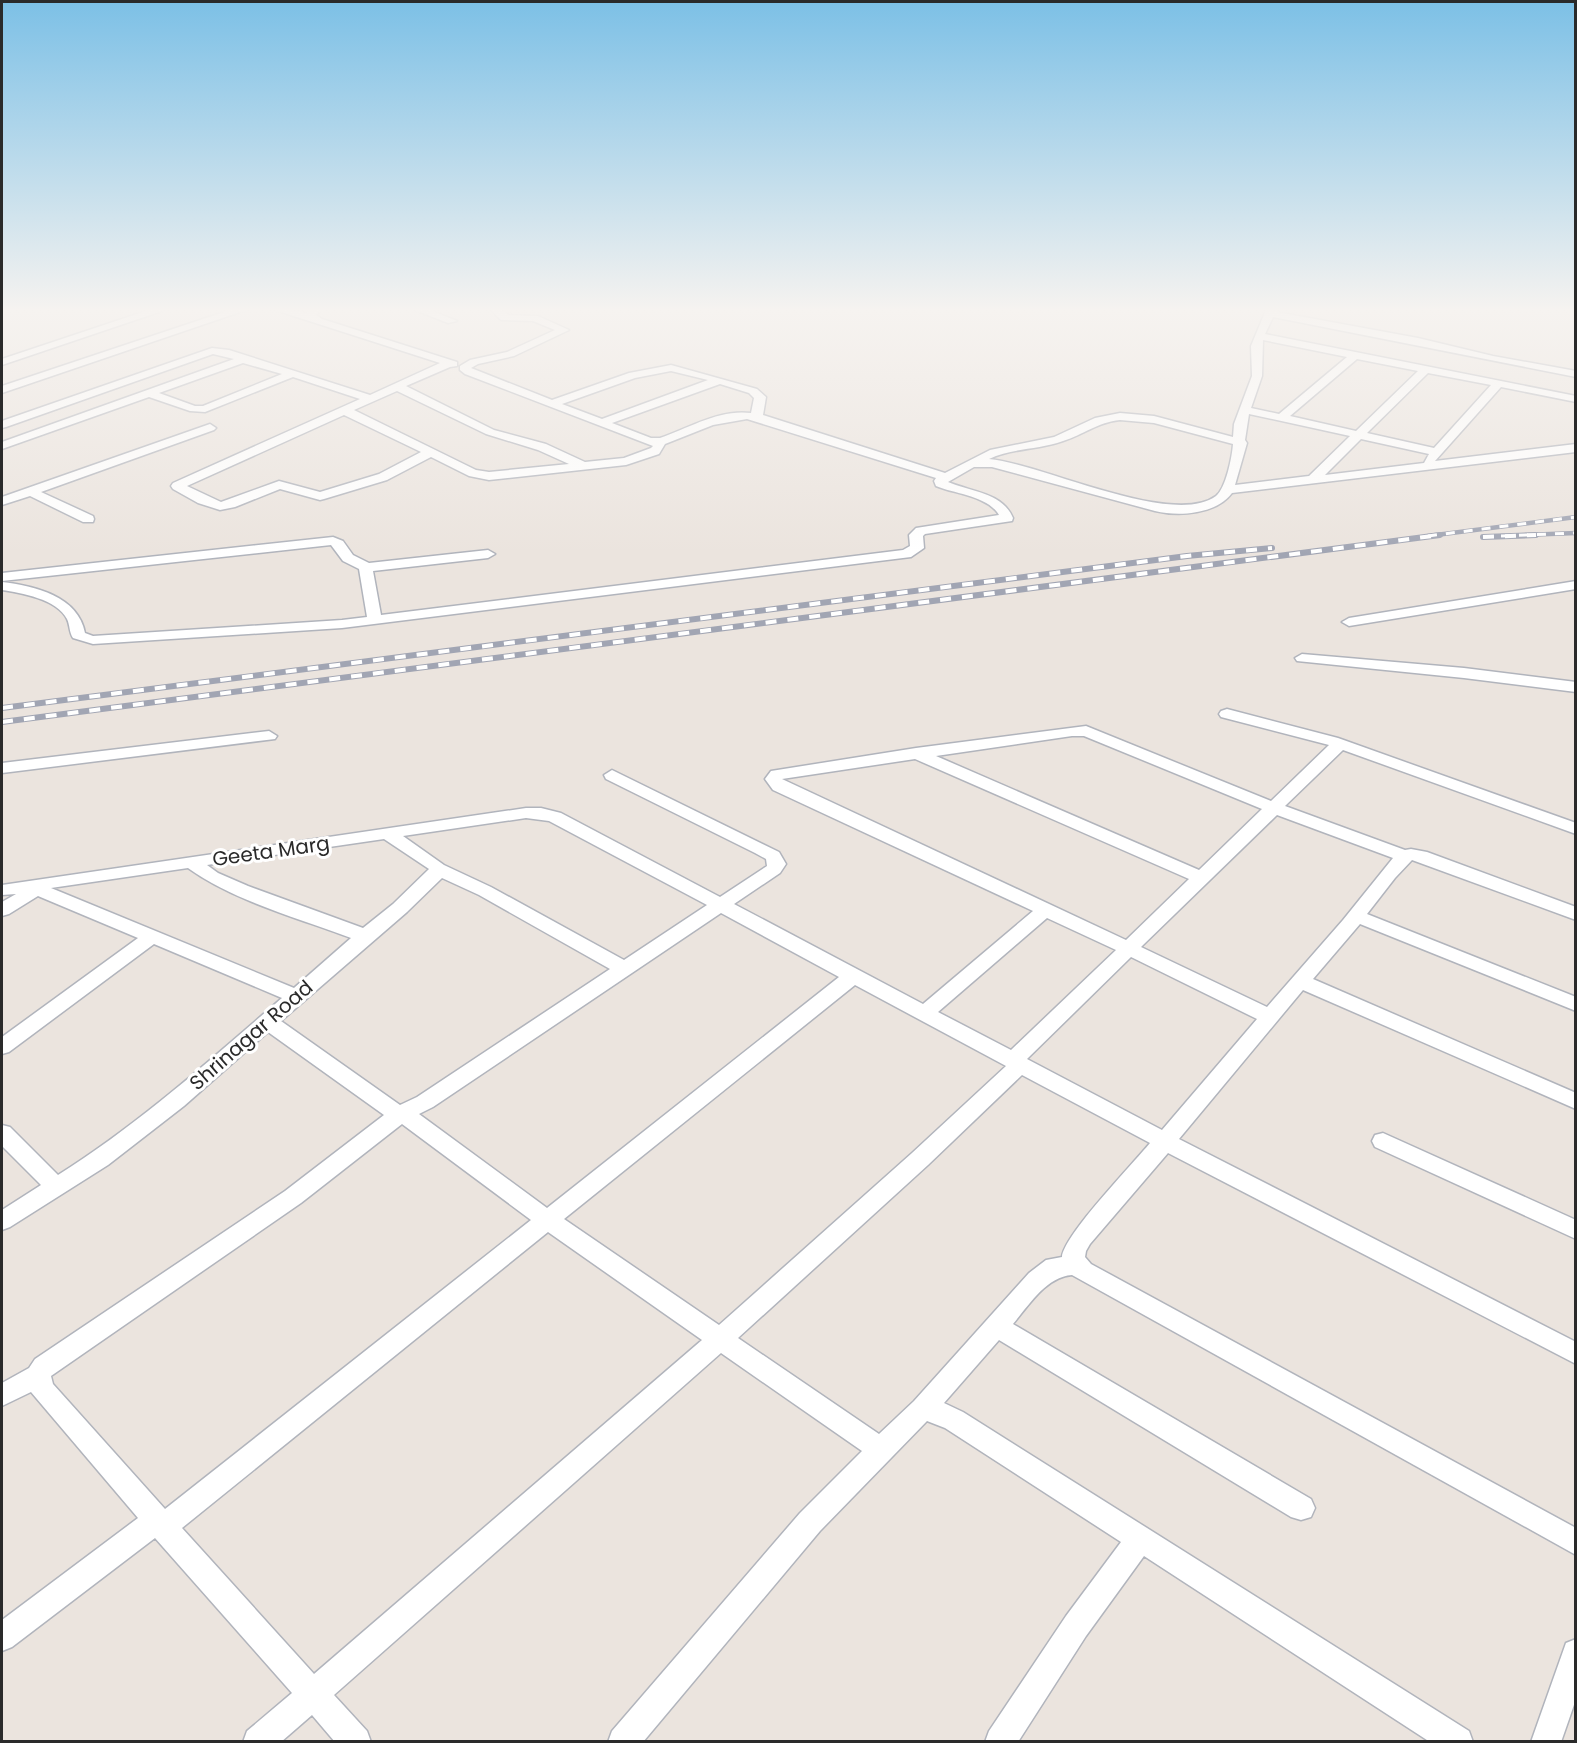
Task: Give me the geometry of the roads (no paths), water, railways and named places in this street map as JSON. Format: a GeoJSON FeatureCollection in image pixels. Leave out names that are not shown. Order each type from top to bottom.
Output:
{"type":"FeatureCollection","features":[{"type":"Feature","properties":{"kind":"street"},"geometry":{"type":"LineString","coordinates":[[2,425],[98,391]]}},
{"type":"Feature","properties":{"kind":"street"},"geometry":{"type":"LineString","coordinates":[[2,446],[152,391]]}},
{"type":"Feature","properties":{"kind":"street"},"geometry":{"type":"LineString","coordinates":[[147,393],[194,409],[205,409],[249,391]]}},
{"type":"Feature","properties":{"kind":"street"},"geometry":{"type":"LineString","coordinates":[[348,391],[369,398]]}},
{"type":"Feature","properties":{"kind":"street"},"geometry":{"type":"LineString","coordinates":[[384,391],[177,486],[202,500],[220,506],[279,485],[320,496],[383,477],[431,452]]}},
{"type":"Feature","properties":{"kind":"street"},"geometry":{"type":"LineString","coordinates":[[408,391],[490,432],[542,447],[585,466]]}},
{"type":"Feature","properties":{"kind":"street"},"geometry":{"type":"LineString","coordinates":[[521,391],[650,442],[661,442],[731,415],[757,417],[946,477]]}},
{"type":"Feature","properties":{"kind":"street"},"geometry":{"type":"LineString","coordinates":[[552,404],[587,391]]}},
{"type":"Feature","properties":{"kind":"street"},"geometry":{"type":"LineString","coordinates":[[602,423],[689,391]]}},
{"type":"Feature","properties":{"kind":"street"},"geometry":{"type":"LineString","coordinates":[[751,391],[760,397],[757,417]]}},
{"type":"Feature","properties":{"kind":"street"},"geometry":{"type":"LineString","coordinates":[[977,462],[1010,467],[1166,508],[1205,505],[1222,498],[1227,490],[1241,443],[1240,424],[1252,391]]}},
{"type":"Feature","properties":{"kind":"street"},"geometry":{"type":"LineString","coordinates":[[1281,418],[1312,391]]}},
{"type":"Feature","properties":{"kind":"street"},"geometry":{"type":"LineString","coordinates":[[1312,480],[1404,391]]}},
{"type":"Feature","properties":{"kind":"street"},"geometry":{"type":"LineString","coordinates":[[1424,467],[1492,391]]}},
{"type":"Feature","properties":{"kind":"street"},"geometry":{"type":"LineString","coordinates":[[1539,391],[1575,399]]}},
{"type":"Feature","properties":{"kind":"street"},"geometry":{"type":"LineString","coordinates":[[344,410],[473,473],[489,476],[626,461],[655,451],[661,442]]}},
{"type":"Feature","properties":{"kind":"street"},"geometry":{"type":"LineString","coordinates":[[1245,410],[1437,452]]}},
{"type":"Feature","properties":{"kind":"street"},"geometry":{"type":"LineString","coordinates":[[2,586],[37,594],[60,604],[73,615],[76,634],[82,639],[375,620],[906,554],[916,548],[916,535],[921,531],[1007,518],[1005,511],[991,501],[942,485],[940,481],[946,477],[1001,448],[1053,441],[1094,422],[1117,416],[1146,418],[1241,443]]}},
{"type":"Feature","properties":{"kind":"street"},"geometry":{"type":"LineString","coordinates":[[2,501],[210,428]]}},
{"type":"Feature","properties":{"kind":"street"},"geometry":{"type":"LineString","coordinates":[[1227,490],[1575,448]]}},
{"type":"Feature","properties":{"kind":"street"},"geometry":{"type":"LineString","coordinates":[[30,491],[88,519]]}},
{"type":"Feature","properties":{"kind":"street"},"geometry":{"type":"LineString","coordinates":[[2,577],[324,541],[338,544],[348,558],[365,568],[488,554]]}},
{"type":"Feature","properties":{"kind":"street"},"geometry":{"type":"LineString","coordinates":[[365,568],[375,620]]}},
{"type":"Feature","properties":{"kind":"street"},"geometry":{"type":"LineString","coordinates":[[1349,622],[1575,585]]}},
{"type":"Feature","properties":{"kind":"street"},"geometry":{"type":"LineString","coordinates":[[1302,658],[1464,673],[1575,687]]}},
{"type":"Feature","properties":{"kind":"street"},"geometry":{"type":"LineString","coordinates":[[1227,714],[1343,745],[1575,829]]}},
{"type":"Feature","properties":{"kind":"street"},"geometry":{"type":"LineString","coordinates":[[1268,1016],[1130,949],[779,786],[773,779],[777,775],[796,771],[1072,731],[1086,731],[1274,808],[1405,856]]}},
{"type":"Feature","properties":{"kind":"street"},"geometry":{"type":"LineString","coordinates":[[2,768],[269,736]]}},
{"type":"Feature","properties":{"kind":"street"},"geometry":{"type":"LineString","coordinates":[[258,1742],[720,1339],[920,1159],[1202,878],[1338,746],[1343,745]]}},
{"type":"Feature","properties":{"kind":"street"},"geometry":{"type":"LineString","coordinates":[[916,753],[1202,878]]}},
{"type":"Feature","properties":{"kind":"street"},"geometry":{"type":"LineString","coordinates":[[2,1395],[38,1375],[44,1366],[293,1197],[402,1113],[425,1102],[774,869],[777,864],[773,856],[612,775]]}},
{"type":"Feature","properties":{"kind":"street","name":"Geeta Marg"},"geometry":{"type":"LineString","coordinates":[[2,890],[541,813],[555,817],[720,905]]}},
{"type":"Feature","properties":{"kind":"street"},"geometry":{"type":"LineString","coordinates":[[388,834],[438,868],[625,969]]}},
{"type":"Feature","properties":{"kind":"street"},"geometry":{"type":"LineString","coordinates":[[1575,914],[1421,856],[1411,854],[1405,856],[1074,1249],[1073,1260],[1093,1276],[1575,1543]]}},
{"type":"Feature","properties":{"kind":"street"},"geometry":{"type":"LineString","coordinates":[[192,863],[233,887],[365,936]]}},
{"type":"Feature","properties":{"kind":"street","name":"Shrinagar Road"},"geometry":{"type":"LineString","coordinates":[[2,1221],[100,1159],[141,1129],[420,890],[436,874],[438,868]]}},
{"type":"Feature","properties":{"kind":"street"},"geometry":{"type":"LineString","coordinates":[[2,910],[40,886],[296,996]]}},
{"type":"Feature","properties":{"kind":"street"},"geometry":{"type":"LineString","coordinates":[[720,905],[1166,1142],[1575,1354]]}},
{"type":"Feature","properties":{"kind":"street"},"geometry":{"type":"LineString","coordinates":[[925,1013],[1045,910]]}},
{"type":"Feature","properties":{"kind":"street"},"geometry":{"type":"LineString","coordinates":[[1356,916],[1575,1005]]}},
{"type":"Feature","properties":{"kind":"street"},"geometry":{"type":"LineString","coordinates":[[2,1047],[153,936]]}},
{"type":"Feature","properties":{"kind":"street"},"geometry":{"type":"LineString","coordinates":[[2,1637],[160,1524],[854,975]]}},
{"type":"Feature","properties":{"kind":"street"},"geometry":{"type":"LineString","coordinates":[[1300,981],[1575,1102]]}},
{"type":"Feature","properties":{"kind":"street"},"geometry":{"type":"LineString","coordinates":[[267,1021],[392,1110],[402,1113],[546,1219],[881,1450]]}},
{"type":"Feature","properties":{"kind":"street"},"geometry":{"type":"LineString","coordinates":[[2,1133],[55,1186]]}},
{"type":"Feature","properties":{"kind":"street"},"geometry":{"type":"LineString","coordinates":[[1383,1141],[1575,1230]]}},
{"type":"Feature","properties":{"kind":"street"},"geometry":{"type":"LineString","coordinates":[[623,1742],[810,1522],[923,1409],[1037,1280],[1054,1268],[1078,1265]]}},
{"type":"Feature","properties":{"kind":"street"},"geometry":{"type":"LineString","coordinates":[[996,1326],[1301,1508]]}},
{"type":"Feature","properties":{"kind":"street"},"geometry":{"type":"LineString","coordinates":[[38,1375],[42,1389],[356,1742]]}},
{"type":"Feature","properties":{"kind":"street"},"geometry":{"type":"LineString","coordinates":[[923,1409],[936,1411],[954,1420],[1458,1742]]}},
{"type":"Feature","properties":{"kind":"street"},"geometry":{"type":"LineString","coordinates":[[1000,1742],[1076,1626],[1140,1539]]}},
{"type":"Feature","properties":{"kind":"street"},"geometry":{"type":"LineString","coordinates":[[1546,1742],[1575,1653]]}},
{"type":"Feature","properties":{"kind":"railway"},"geometry":{"type":"LineString","coordinates":[[1428,536],[1576,517]]}},
{"type":"Feature","properties":{"kind":"railway"},"geometry":{"type":"LineString","coordinates":[[1501,536],[1576,533]]}},
{"type":"Feature","properties":{"kind":"railway"},"geometry":{"type":"LineString","coordinates":[[2,722],[1440,535]]}},
{"type":"Feature","properties":{"kind":"railway"},"geometry":{"type":"LineString","coordinates":[[1483,537],[1536,535]]}},
{"type":"Feature","properties":{"kind":"railway"},"geometry":{"type":"LineString","coordinates":[[2,708],[1187,556],[1272,548]]}}]}
